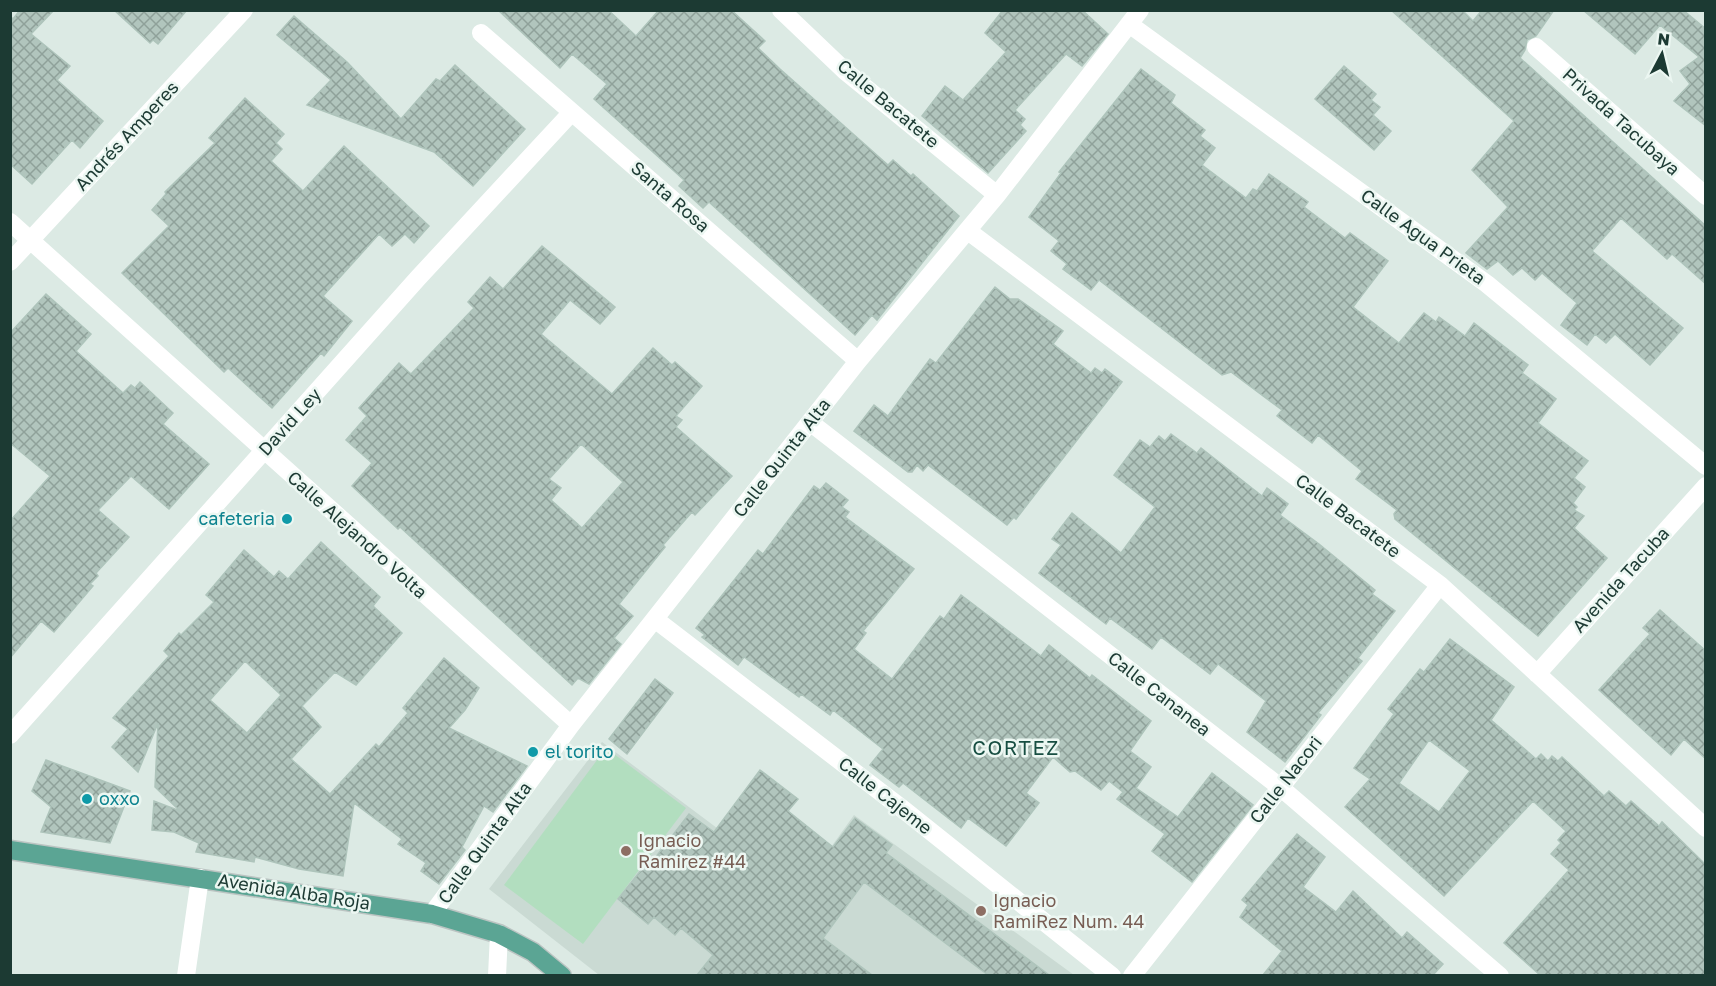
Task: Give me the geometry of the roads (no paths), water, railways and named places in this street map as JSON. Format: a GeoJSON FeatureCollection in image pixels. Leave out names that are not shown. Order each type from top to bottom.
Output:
{"type":"FeatureCollection","features":[{"type":"Feature","properties":{"kind":"main road","name":"Avenida Alba Roja"},"geometry":{"type":"LineString","coordinates":[[10,850],[432,914],[499,934],[533,952],[562,975]]}},
{"type":"Feature","properties":{"kind":"street","name":"Andrés Amperes"},"geometry":{"type":"LineString","coordinates":[[10,262],[244,10]]}},
{"type":"Feature","properties":{"kind":"street","name":"Calle Bacatete"},"geometry":{"type":"LineString","coordinates":[[781,10],[845,71],[997,195]]}},
{"type":"Feature","properties":{"kind":"street","name":"Calle Quinta Alta"},"geometry":{"type":"LineString","coordinates":[[432,914],[572,725],[858,361],[997,195],[1135,17]]}},
{"type":"Feature","properties":{"kind":"street","name":"Calle Agua Prieta"},"geometry":{"type":"LineString","coordinates":[[1135,17],[1487,284],[1706,466]]}},
{"type":"Feature","properties":{"kind":"street","name":"Santa Rosa"},"geometry":{"type":"LineString","coordinates":[[481,33],[858,361]]}},
{"type":"Feature","properties":{"kind":"street","name":"Privada Tacubaya"},"geometry":{"type":"LineString","coordinates":[[1536,47],[1706,196]]}},
{"type":"Feature","properties":{"kind":"street","name":"David Ley"},"geometry":{"type":"LineString","coordinates":[[10,735],[263,451],[572,111]]}},
{"type":"Feature","properties":{"kind":"street","name":"Calle Alejandro Volta"},"geometry":{"type":"LineString","coordinates":[[10,222],[263,451],[572,725]]}},
{"type":"Feature","properties":{"kind":"street","name":"Calle Bacatete"},"geometry":{"type":"LineString","coordinates":[[968,231],[1440,585],[1706,828]]}},
{"type":"Feature","properties":{"kind":"street","name":"Calle Cananea"},"geometry":{"type":"LineString","coordinates":[[811,423],[1280,787],[1500,975]]}},
{"type":"Feature","properties":{"kind":"street","name":"Avenida Tacuba"},"geometry":{"type":"LineString","coordinates":[[1537,675],[1706,486]]}},
{"type":"Feature","properties":{"kind":"street","name":"Calle Nacori"},"geometry":{"type":"LineString","coordinates":[[1132,975],[1440,585]]}},
{"type":"Feature","properties":{"kind":"street","name":"Calle Cajeme"},"geometry":{"type":"LineString","coordinates":[[656,620],[904,810],[1112,975]]}},
{"type":"Feature","properties":{"kind":"street"},"geometry":{"type":"LineString","coordinates":[[186,975],[200,878]]}},
{"type":"Feature","properties":{"kind":"street"},"geometry":{"type":"LineString","coordinates":[[497,975],[499,934]]}},
{"type":"Feature","properties":{"kind":"place","name":"cafeteria"},"geometry":{"type":"Point","coordinates":[287,519]}},
{"type":"Feature","properties":{"kind":"place","name":"el torito"},"geometry":{"type":"Point","coordinates":[533,752]}},
{"type":"Feature","properties":{"kind":"place","name":"oxxo"},"geometry":{"type":"Point","coordinates":[87,799]}},
{"type":"Feature","properties":{"kind":"place","name":"Ignacio Ramirez #44"},"geometry":{"type":"Point","coordinates":[626,851]}},
{"type":"Feature","properties":{"kind":"place","name":"Ignacio RamiRez Num. 44"},"geometry":{"type":"Point","coordinates":[981,911]}},
{"type":"Feature","properties":{"kind":"district","name":"CORTEZ"},"geometry":{"type":"Point","coordinates":[1016,748]}}]}
